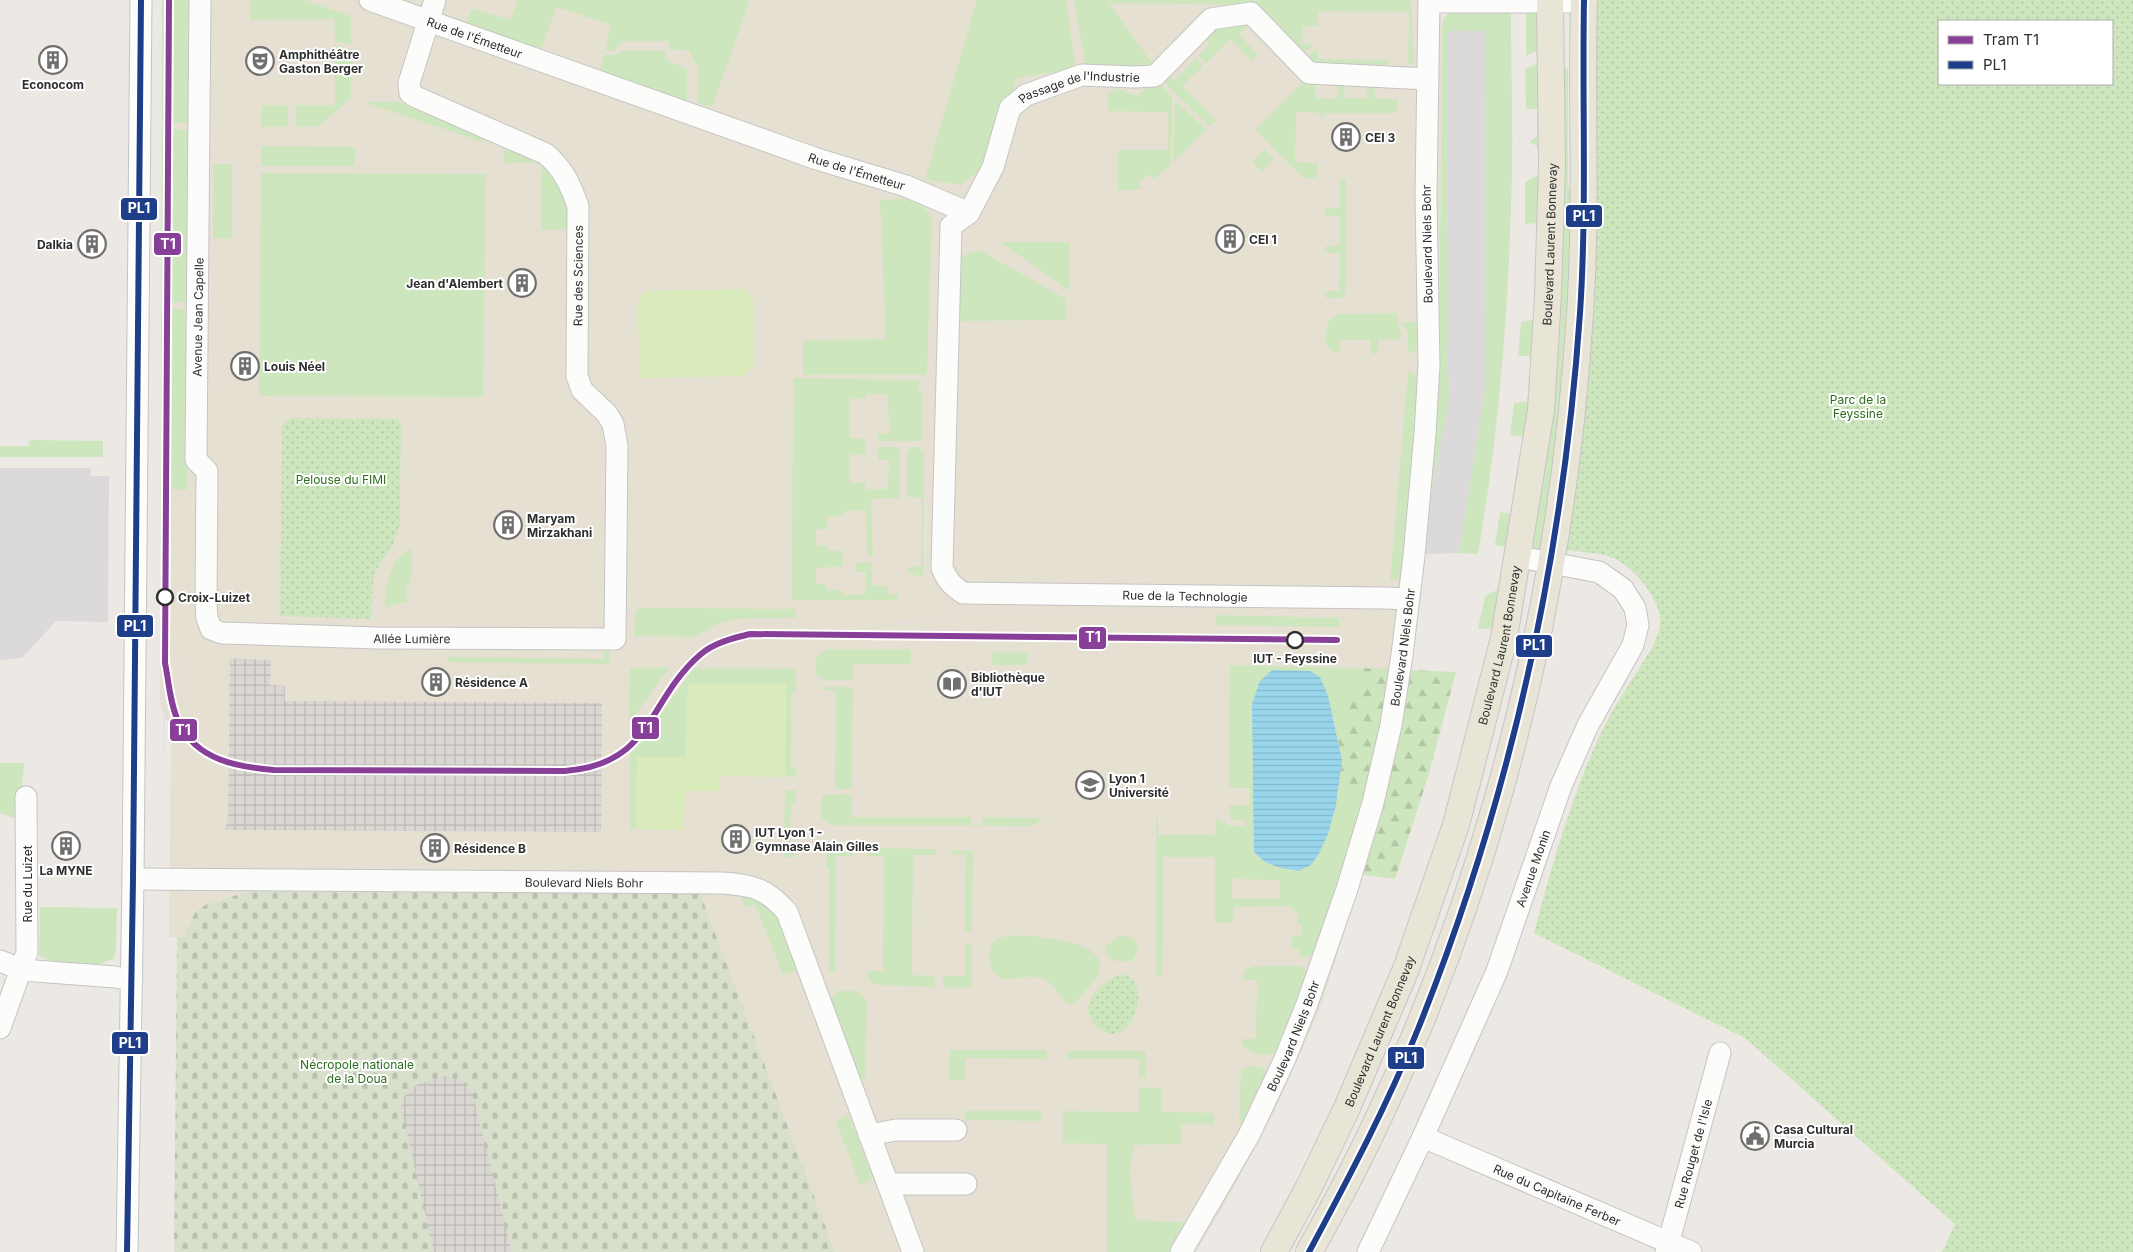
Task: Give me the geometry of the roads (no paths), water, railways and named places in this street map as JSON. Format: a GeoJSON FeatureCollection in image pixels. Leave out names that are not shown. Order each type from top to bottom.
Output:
{"type":"FeatureCollection","features":[{"type":"Feature","properties":{"kind":"main road","name":"Boulevard Laurent Bonnevay"},"geometry":{"type":"LineString","coordinates":[[1274,1252],[1308,1189],[1376,1044],[1432,897],[1456,825],[1504,638],[1541,410],[1548,296],[1552,166],[1550,1]]}},
{"type":"Feature","properties":{"kind":"main road"},"geometry":{"type":"LineString","coordinates":[[1309,1252],[1344,1191],[1375,1127],[1433,990],[1487,834],[1510,753],[1538,638],[1552,564],[1572,411],[1580,312],[1584,207],[1584,1]]}},
{"type":"Feature","properties":{"kind":"street"},"geometry":{"type":"LineString","coordinates":[[127,1252],[132,980],[141,0]]}},
{"type":"Feature","properties":{"kind":"street","name":"Avenue Jean Capelle"},"geometry":{"type":"LineString","coordinates":[[200,0],[196,460],[207,471],[206,604],[210,628]]}},
{"type":"Feature","properties":{"kind":"street","name":"Rue de l'Émetteur"},"geometry":{"type":"LineString","coordinates":[[370,0],[817,159],[906,186],[969,213]]}},
{"type":"Feature","properties":{"kind":"street","name":"Rue des Sciences"},"geometry":{"type":"LineString","coordinates":[[435,0],[408,83],[410,93],[546,154],[560,167],[572,189],[578,206],[577,376],[582,390],[607,414],[613,424],[617,446],[615,639]]}},
{"type":"Feature","properties":{"kind":"street"},"geometry":{"type":"LineString","coordinates":[[1429,1],[1584,1]]}},
{"type":"Feature","properties":{"kind":"street","name":"Boulevard Niels Bohr"},"geometry":{"type":"LineString","coordinates":[[1181,1252],[1249,1135],[1284,1061],[1318,972],[1346,889],[1375,793],[1391,725],[1402,655],[1424,453],[1429,365],[1426,196],[1429,1]]}},
{"type":"Feature","properties":{"kind":"street","name":"Passage de l'Industrie"},"geometry":{"type":"LineString","coordinates":[[969,213],[993,166],[1010,108],[1026,95],[1082,75],[1155,76],[1211,19],[1251,13],[1309,72],[1428,78]]}},
{"type":"Feature","properties":{"kind":"street","name":"Rue de la Technologie"},"geometry":{"type":"LineString","coordinates":[[969,213],[951,226],[942,568],[946,579],[953,587],[963,593],[1386,598],[1408,600]]}},
{"type":"Feature","properties":{"kind":"street","name":"Avenue Monin"},"geometry":{"type":"LineString","coordinates":[[1368,1252],[1423,1137],[1497,971],[1561,786],[1588,725],[1633,645],[1638,625],[1635,608],[1622,590],[1599,572],[1518,557]]}},
{"type":"Feature","properties":{"kind":"street","name":"Allée Lumière"},"geometry":{"type":"LineString","coordinates":[[210,628],[222,633],[377,638],[615,639]]}},
{"type":"Feature","properties":{"kind":"street","name":"Rue du Luizet"},"geometry":{"type":"LineString","coordinates":[[0,1028],[27,952],[26,797]]}},
{"type":"Feature","properties":{"kind":"street","name":"Boulevard Niels Bohr"},"geometry":{"type":"LineString","coordinates":[[133,879],[723,883],[756,887],[776,898],[787,912],[913,1252]]}},
{"type":"Feature","properties":{"kind":"street"},"geometry":{"type":"LineString","coordinates":[[0,962],[22,970],[132,980]]}},
{"type":"Feature","properties":{"kind":"street","name":"Rue Rouget de l'Isle"},"geometry":{"type":"LineString","coordinates":[[1667,1247],[1720,1054]]}},
{"type":"Feature","properties":{"kind":"street"},"geometry":{"type":"LineString","coordinates":[[869,1135],[896,1130],[956,1130]]}},
{"type":"Feature","properties":{"kind":"street","name":"Rue du Capitaine Ferber"},"geometry":{"type":"LineString","coordinates":[[1423,1137],[1667,1247],[1691,1252]]}},
{"type":"Feature","properties":{"kind":"street"},"geometry":{"type":"LineString","coordinates":[[888,1184],[966,1184]]}},
{"type":"Feature","properties":{"kind":"water"},"geometry":{"type":"Polygon","coordinates":[[[1272,670],[1310,671],[1320,677],[1328,696],[1342,760],[1336,805],[1328,834],[1319,854],[1311,865],[1299,871],[1281,868],[1265,862],[1254,852],[1252,704],[1260,681],[1272,670]]]}},
{"type":"Feature","properties":{"kind":"tram line","name":"T1"},"geometry":{"type":"LineString","coordinates":[[169,0],[165,663],[172,701],[179,723],[196,746],[207,753],[232,764],[274,770],[565,771],[594,766],[616,756],[633,743],[646,728],[683,672],[701,654],[730,639],[750,634],[1337,640]]}},
{"type":"Feature","properties":{"kind":"tram line"},"geometry":{"type":"LineString","coordinates":[[889,625],[997,610],[1189,611]]}},
{"type":"Feature","properties":{"kind":"tram line"},"geometry":{"type":"LineString","coordinates":[[181,754],[182,662]]}},
{"type":"Feature","properties":{"kind":"tram line"},"geometry":{"type":"LineString","coordinates":[[164,752],[165,663]]}},
{"type":"Feature","properties":{"kind":"place","name":"Econocom"},"geometry":{"type":"Point","coordinates":[53,60]}},
{"type":"Feature","properties":{"kind":"place","name":"Amphithéâtre Gaston Berger"},"geometry":{"type":"Point","coordinates":[260,61]}},
{"type":"Feature","properties":{"kind":"place","name":"CEI 3"},"geometry":{"type":"Point","coordinates":[1346,137]}},
{"type":"Feature","properties":{"kind":"place","name":"CEI 1"},"geometry":{"type":"Point","coordinates":[1230,239]}},
{"type":"Feature","properties":{"kind":"place","name":"Dalkia"},"geometry":{"type":"Point","coordinates":[92,244]}},
{"type":"Feature","properties":{"kind":"place","name":"Jean d'Alembert"},"geometry":{"type":"Point","coordinates":[522,283]}},
{"type":"Feature","properties":{"kind":"place","name":"Louis Néel"},"geometry":{"type":"Point","coordinates":[245,366]}},
{"type":"Feature","properties":{"kind":"place","name":"Maryam Mirzakhani"},"geometry":{"type":"Point","coordinates":[508,525]}},
{"type":"Feature","properties":{"kind":"place","name":"Croix-Luizet"},"geometry":{"type":"Point","coordinates":[165,597]}},
{"type":"Feature","properties":{"kind":"place","name":"IUT - Feyssine"},"geometry":{"type":"Point","coordinates":[1295,640]}},
{"type":"Feature","properties":{"kind":"place","name":"Résidence A"},"geometry":{"type":"Point","coordinates":[436,682]}},
{"type":"Feature","properties":{"kind":"place","name":"Bibliothèque d'IUT"},"geometry":{"type":"Point","coordinates":[952,684]}},
{"type":"Feature","properties":{"kind":"place","name":"Lyon 1 Université"},"geometry":{"type":"Point","coordinates":[1090,785]}},
{"type":"Feature","properties":{"kind":"place","name":"IUT Lyon 1 - Gymnase Alain Gilles"},"geometry":{"type":"Point","coordinates":[736,839]}},
{"type":"Feature","properties":{"kind":"place","name":"La MYNE"},"geometry":{"type":"Point","coordinates":[66,846]}},
{"type":"Feature","properties":{"kind":"place","name":"Résidence B"},"geometry":{"type":"Point","coordinates":[435,848]}},
{"type":"Feature","properties":{"kind":"place","name":"Casa Cultural Murcia"},"geometry":{"type":"Point","coordinates":[1755,1136]}},
{"type":"Feature","properties":{"kind":"park label","name":"Parc de la Feyssine"},"geometry":{"type":"Point","coordinates":[1858,406]}},
{"type":"Feature","properties":{"kind":"park label","name":"Pelouse du FIMI"},"geometry":{"type":"Point","coordinates":[341,479]}},
{"type":"Feature","properties":{"kind":"park label","name":"Nécropole nationale de la Doua"},"geometry":{"type":"Point","coordinates":[357,1071]}}]}
